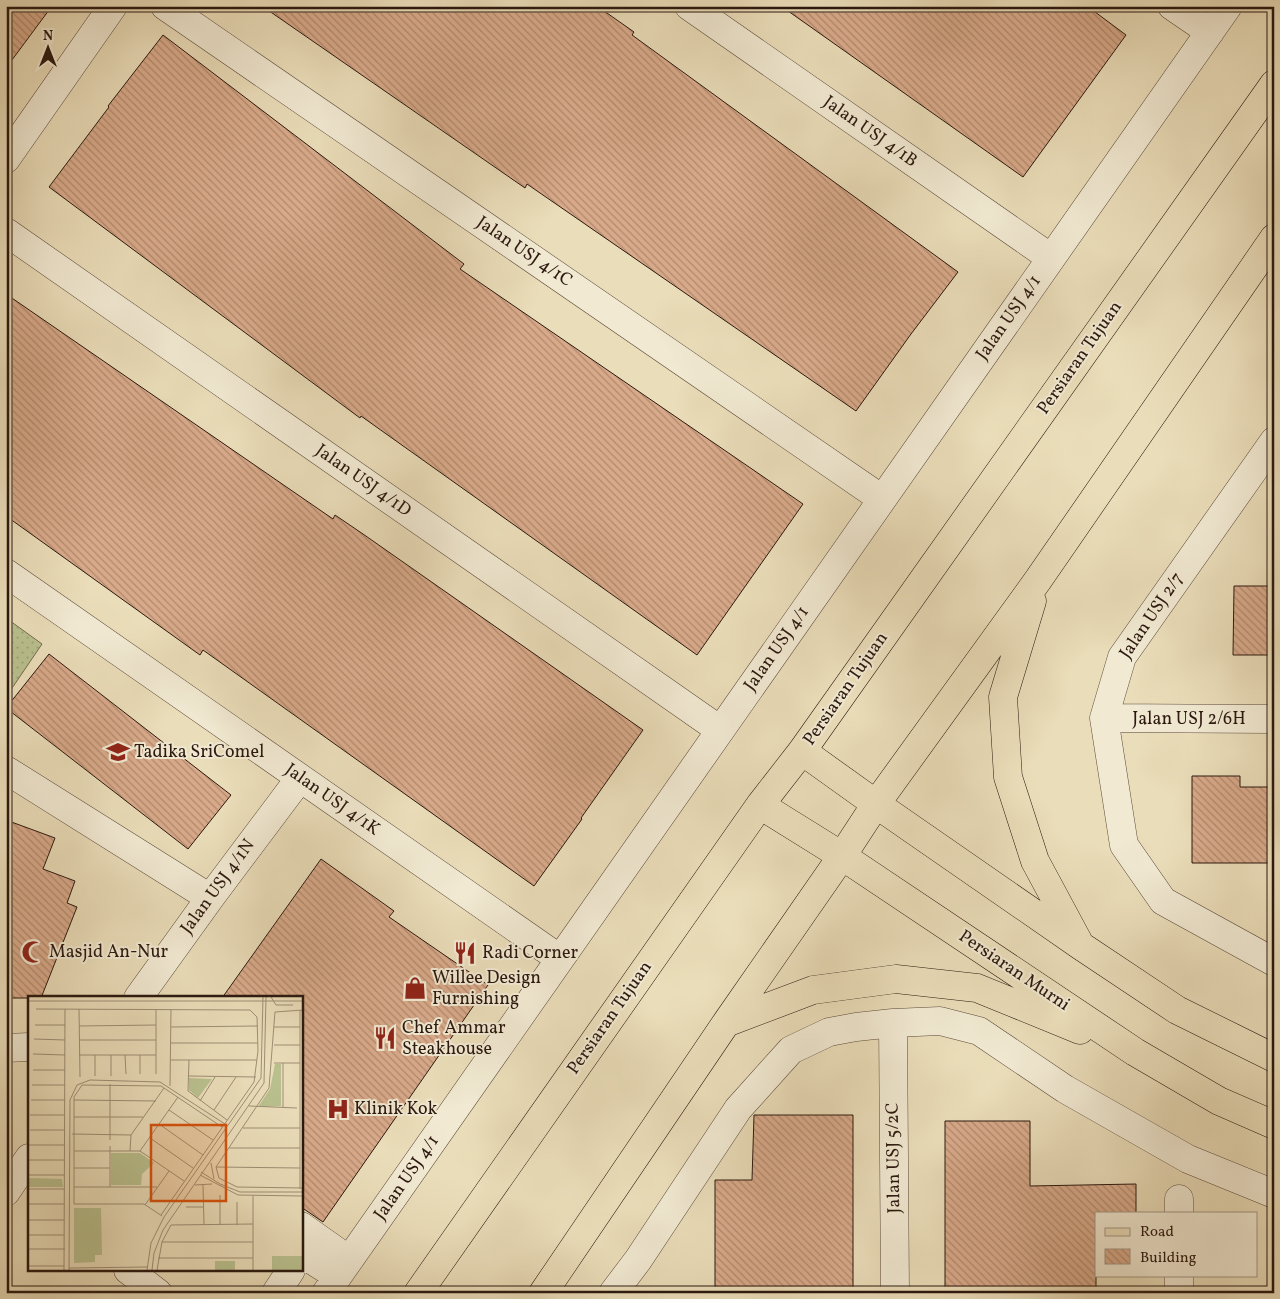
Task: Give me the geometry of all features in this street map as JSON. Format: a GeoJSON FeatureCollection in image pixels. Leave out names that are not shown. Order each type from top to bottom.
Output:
{"type":"FeatureCollection","features":[{"type":"Feature","properties":{"kind":"main road","name":"Persiaran Tujuan"},"geometry":{"type":"LineString","coordinates":[[418,1293],[760,805],[802,751],[1274,84]]}},
{"type":"Feature","properties":{"kind":"main road"},"geometry":{"type":"LineString","coordinates":[[543,1293],[876,804],[1038,580],[1274,238]]}},
{"type":"Feature","properties":{"kind":"main road"},"geometry":{"type":"LineString","coordinates":[[1038,580],[1004,697],[1008,777],[1035,861],[1081,946]]}},
{"type":"Feature","properties":{"kind":"main road"},"geometry":{"type":"LineString","coordinates":[[802,751],[1081,946],[1177,1010],[1274,1058]]}},
{"type":"Feature","properties":{"kind":"main road","name":"Persiaran Murni"},"geometry":{"type":"LineString","coordinates":[[760,805],[842,856],[1135,1052],[1219,1101],[1274,1125]]}},
{"type":"Feature","properties":{"kind":"main road"},"geometry":{"type":"LineString","coordinates":[[726,1023],[813,990],[896,979],[977,988],[1135,1052]]}},
{"type":"Feature","properties":{"kind":"street"},"geometry":{"type":"LineString","coordinates":[[6,159],[113,6]]}},
{"type":"Feature","properties":{"kind":"street","name":"Jalan USJ 4/1C"},"geometry":{"type":"LineString","coordinates":[[165,6],[882,499]]}},
{"type":"Feature","properties":{"kind":"street","name":"Jalan USJ 4/1B"},"geometry":{"type":"LineString","coordinates":[[689,6],[1050,258]]}},
{"type":"Feature","properties":{"kind":"street"},"geometry":{"type":"LineString","coordinates":[[1172,6],[1210,32]]}},
{"type":"Feature","properties":{"kind":"street","name":"Jalan USJ 4/1"},"geometry":{"type":"LineString","coordinates":[[337,1277],[1228,6]]}},
{"type":"Feature","properties":{"kind":"street","name":"Jalan USJ 4/1D"},"geometry":{"type":"LineString","coordinates":[[6,232],[720,730]]}},
{"type":"Feature","properties":{"kind":"street","name":"Jalan USJ 2/7"},"geometry":{"type":"LineString","coordinates":[[1274,441],[1122,657],[1104,718],[1124,845],[1163,901],[1274,962]]}},
{"type":"Feature","properties":{"kind":"street","name":"Jalan USJ 4/1K"},"geometry":{"type":"LineString","coordinates":[[6,573],[560,959]]}},
{"type":"Feature","properties":{"kind":"street","name":"Jalan USJ 2/6H"},"geometry":{"type":"LineString","coordinates":[[1104,718],[1274,720]]}},
{"type":"Feature","properties":{"kind":"street"},"geometry":{"type":"LineString","coordinates":[[6,770],[210,898]]}},
{"type":"Feature","properties":{"kind":"street","name":"Jalan USJ 4/1N"},"geometry":{"type":"LineString","coordinates":[[139,996],[300,778]]}},
{"type":"Feature","properties":{"kind":"street"},"geometry":{"type":"LineString","coordinates":[[613,1293],[638,1260],[738,1110],[791,1050],[829,1032],[856,1027],[940,1021],[980,1031],[1065,1089],[1188,1159],[1274,1194]]}},
{"type":"Feature","properties":{"kind":"street","name":"Jalan USJ 5/2C"},"geometry":{"type":"LineString","coordinates":[[893,1023],[895,1293]]}},
{"type":"Feature","properties":{"kind":"street"},"geometry":{"type":"LineString","coordinates":[[6,1048],[28,1048]]}},
{"type":"Feature","properties":{"kind":"street"},"geometry":{"type":"LineString","coordinates":[[6,1192],[28,1159]]}},
{"type":"Feature","properties":{"kind":"street"},"geometry":{"type":"LineString","coordinates":[[302,1227],[337,1277]]}},
{"type":"Feature","properties":{"kind":"street"},"geometry":{"type":"LineString","coordinates":[[302,1254],[337,1277]]}},
{"type":"Feature","properties":{"kind":"street"},"geometry":{"type":"LineString","coordinates":[[131,1272],[158,1293]]}},
{"type":"Feature","properties":{"kind":"street"},"geometry":{"type":"LineString","coordinates":[[276,1293],[290,1272]]}},
{"type":"Feature","properties":{"kind":"street"},"geometry":{"type":"LineString","coordinates":[[1179,1276],[1179,1293]]}},
{"type":"Feature","properties":{"kind":"green space"},"geometry":{"type":"Polygon","coordinates":[[[6,618],[42,644],[6,697],[6,618]]]}},
{"type":"Feature","properties":{"kind":"building"},"geometry":{"type":"Polygon","coordinates":[[[6,6],[52,6],[6,68],[6,6]]]}},
{"type":"Feature","properties":{"kind":"building"},"geometry":{"type":"Polygon","coordinates":[[[262,6],[597,6],[634,32],[632,35],[958,272],[856,411],[527,184],[525,188],[262,6]]]}},
{"type":"Feature","properties":{"kind":"building"},"geometry":{"type":"Polygon","coordinates":[[[781,6],[1087,6],[1126,35],[1023,177],[781,6]]]}},
{"type":"Feature","properties":{"kind":"building"},"geometry":{"type":"Polygon","coordinates":[[[163,35],[464,264],[460,269],[803,504],[697,655],[361,416],[360,418],[49,187],[163,35]]]}},
{"type":"Feature","properties":{"kind":"building"},"geometry":{"type":"Polygon","coordinates":[[[6,294],[333,519],[335,515],[363,534],[643,730],[534,886],[203,650],[200,655],[6,516],[6,294]]]}},
{"type":"Feature","properties":{"kind":"building"},"geometry":{"type":"Polygon","coordinates":[[[1234,586],[1274,586],[1274,655],[1233,655],[1234,586]]]}},
{"type":"Feature","properties":{"kind":"building","name":"Tadika SriComel"},"geometry":{"type":"Polygon","coordinates":[[[49,654],[231,795],[188,849],[6,708],[49,654]]]}},
{"type":"Feature","properties":{"kind":"building"},"geometry":{"type":"Polygon","coordinates":[[[1192,776],[1240,776],[1240,787],[1274,787],[1274,863],[1192,863],[1192,776]]]}},
{"type":"Feature","properties":{"kind":"building","name":"Masjid An-Nur"},"geometry":{"type":"Polygon","coordinates":[[[6,820],[55,838],[43,869],[75,881],[67,903],[77,907],[42,996],[6,998],[6,820]]]}},
{"type":"Feature","properties":{"kind":"building"},"geometry":{"type":"Polygon","coordinates":[[[321,859],[394,911],[389,917],[488,985],[323,1222],[302,1208],[302,996],[223,996],[321,859]]]}},
{"type":"Feature","properties":{"kind":"building"},"geometry":{"type":"Polygon","coordinates":[[[754,1115],[853,1115],[853,1293],[715,1293],[715,1180],[752,1180],[754,1115]]]}},
{"type":"Feature","properties":{"kind":"building"},"geometry":{"type":"Polygon","coordinates":[[[945,1121],[1030,1121],[1030,1186],[1136,1184],[1136,1212],[1095,1212],[1096,1293],[945,1293],[945,1121]]]}},
{"type":"Feature","properties":{"kind":"place","name":"Tadika SriComel"},"geometry":{"type":"Point","coordinates":[118,752]}},
{"type":"Feature","properties":{"kind":"place","name":"Masjid An-Nur"},"geometry":{"type":"Point","coordinates":[33,952]}},
{"type":"Feature","properties":{"kind":"place","name":"Radi Corner"},"geometry":{"type":"Point","coordinates":[465,953]}},
{"type":"Feature","properties":{"kind":"place","name":"Willee Design Furnishing"},"geometry":{"type":"Point","coordinates":[415,988]}},
{"type":"Feature","properties":{"kind":"place","name":"Chef Ammar Steakhouse"},"geometry":{"type":"Point","coordinates":[385,1038]}},
{"type":"Feature","properties":{"kind":"place","name":"Klinik Kok"},"geometry":{"type":"Point","coordinates":[338,1109]}}]}
